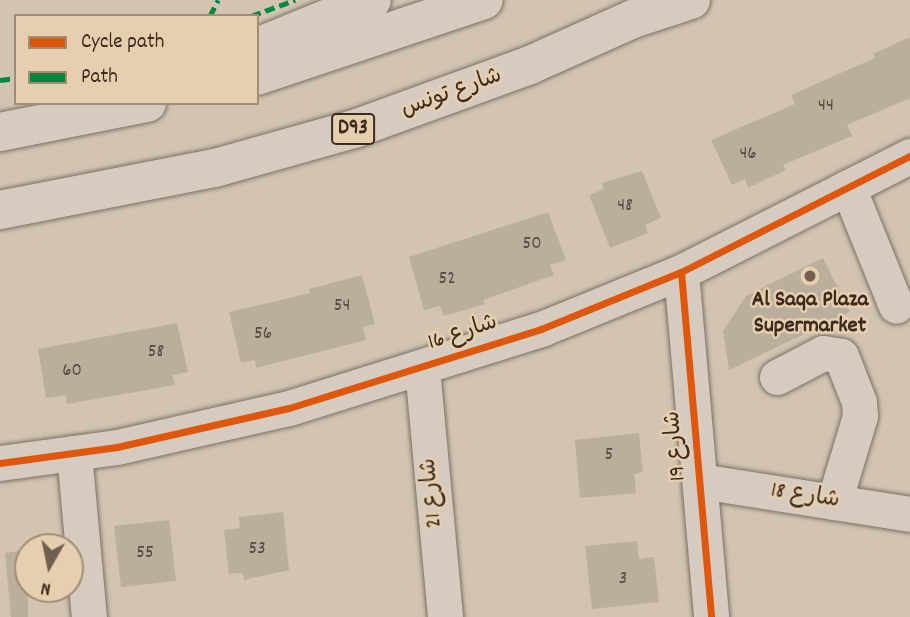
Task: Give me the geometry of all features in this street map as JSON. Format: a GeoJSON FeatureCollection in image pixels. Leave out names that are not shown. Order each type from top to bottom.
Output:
{"type":"FeatureCollection","features":[{"type":"Feature","properties":{"kind":"main road"},"geometry":{"type":"LineString","coordinates":[[259,46],[372,0]]}},
{"type":"Feature","properties":{"kind":"main road"},"geometry":{"type":"LineString","coordinates":[[259,75],[484,0]]}},
{"type":"Feature","properties":{"kind":"main road","name":"شارع تونس"},"geometry":{"type":"LineString","coordinates":[[0,210],[155,182],[345,131],[518,70],[633,19],[691,0]]}},
{"type":"Feature","properties":{"kind":"main road"},"geometry":{"type":"LineString","coordinates":[[0,132],[136,105]]}},
{"type":"Feature","properties":{"kind":"street","name":"شارع 16"},"geometry":{"type":"LineString","coordinates":[[0,463],[74,453],[204,429],[422,368],[552,325],[681,272],[910,156]]}},
{"type":"Feature","properties":{"kind":"street"},"geometry":{"type":"LineString","coordinates":[[848,187],[896,306]]}},
{"type":"Feature","properties":{"kind":"street","name":"شارع 19"},"geometry":{"type":"LineString","coordinates":[[681,272],[711,617]]}},
{"type":"Feature","properties":{"kind":"street"},"geometry":{"type":"LineString","coordinates":[[777,377],[823,353],[841,355],[860,416],[834,502]]}},
{"type":"Feature","properties":{"kind":"street","name":"شارع 21"},"geometry":{"type":"LineString","coordinates":[[422,368],[445,617]]}},
{"type":"Feature","properties":{"kind":"street"},"geometry":{"type":"LineString","coordinates":[[74,453],[89,617]]}},
{"type":"Feature","properties":{"kind":"street","name":"شارع 18"},"geometry":{"type":"LineString","coordinates":[[700,481],[910,514]]}},
{"type":"Feature","properties":{"kind":"building"},"geometry":{"type":"Polygon","coordinates":[[[910,37],[910,98],[847,125],[852,136],[783,165],[786,170],[748,188],[745,179],[732,185],[711,140],[795,104],[791,95],[875,58],[873,54],[910,37]]]}},
{"type":"Feature","properties":{"kind":"building"},"geometry":{"type":"Polygon","coordinates":[[[642,171],[661,218],[645,225],[648,233],[610,248],[589,195],[604,189],[602,183],[642,171]]]}},
{"type":"Feature","properties":{"kind":"building"},"geometry":{"type":"Polygon","coordinates":[[[548,212],[566,260],[550,265],[554,275],[483,300],[485,304],[444,316],[440,306],[424,310],[409,257],[548,212]]]}},
{"type":"Feature","properties":{"kind":"building"},"geometry":{"type":"Polygon","coordinates":[[[823,258],[850,312],[729,370],[723,331],[746,296],[823,258]]]}},
{"type":"Feature","properties":{"kind":"building"},"geometry":{"type":"Polygon","coordinates":[[[362,275],[375,324],[363,327],[366,340],[256,368],[255,360],[241,363],[229,312],[310,293],[309,289],[362,275]]]}},
{"type":"Feature","properties":{"kind":"building"},"geometry":{"type":"Polygon","coordinates":[[[177,323],[188,372],[172,375],[175,385],[67,404],[66,395],[46,398],[38,349],[177,323]]]}},
{"type":"Feature","properties":{"kind":"building"},"geometry":{"type":"Polygon","coordinates":[[[639,433],[643,472],[634,474],[636,493],[580,498],[575,440],[639,433]]]}},
{"type":"Feature","properties":{"kind":"building"},"geometry":{"type":"Polygon","coordinates":[[[283,512],[289,570],[244,580],[243,573],[229,574],[224,530],[240,528],[239,517],[283,512]]]}},
{"type":"Feature","properties":{"kind":"building"},"geometry":{"type":"Polygon","coordinates":[[[169,520],[176,581],[121,587],[114,526],[169,520]]]}},
{"type":"Feature","properties":{"kind":"building"},"geometry":{"type":"Polygon","coordinates":[[[637,541],[639,559],[654,557],[659,602],[592,609],[585,546],[637,541]]]}},
{"type":"Feature","properties":{"kind":"building"},"geometry":{"type":"Polygon","coordinates":[[[14,552],[14,603],[28,603],[28,617],[11,617],[5,553],[14,552]]]}},
{"type":"Feature","properties":{"kind":"marked path"},"geometry":{"type":"LineString","coordinates":[[211,14],[218,0]]}},
{"type":"Feature","properties":{"kind":"marked path"},"geometry":{"type":"LineString","coordinates":[[256,14],[295,0]]}},
{"type":"Feature","properties":{"kind":"marked path"},"geometry":{"type":"LineString","coordinates":[[0,80],[14,78]]}},
{"type":"Feature","properties":{"kind":"cycle path"},"geometry":{"type":"LineString","coordinates":[[0,463],[117,447],[289,408],[541,329],[681,272],[910,156]]}},
{"type":"Feature","properties":{"kind":"cycle path"},"geometry":{"type":"LineString","coordinates":[[681,272],[711,617]]}},
{"type":"Feature","properties":{"kind":"place","name":"Al Saqa Plaza Supermarket"},"geometry":{"type":"Point","coordinates":[810,276]}}]}
